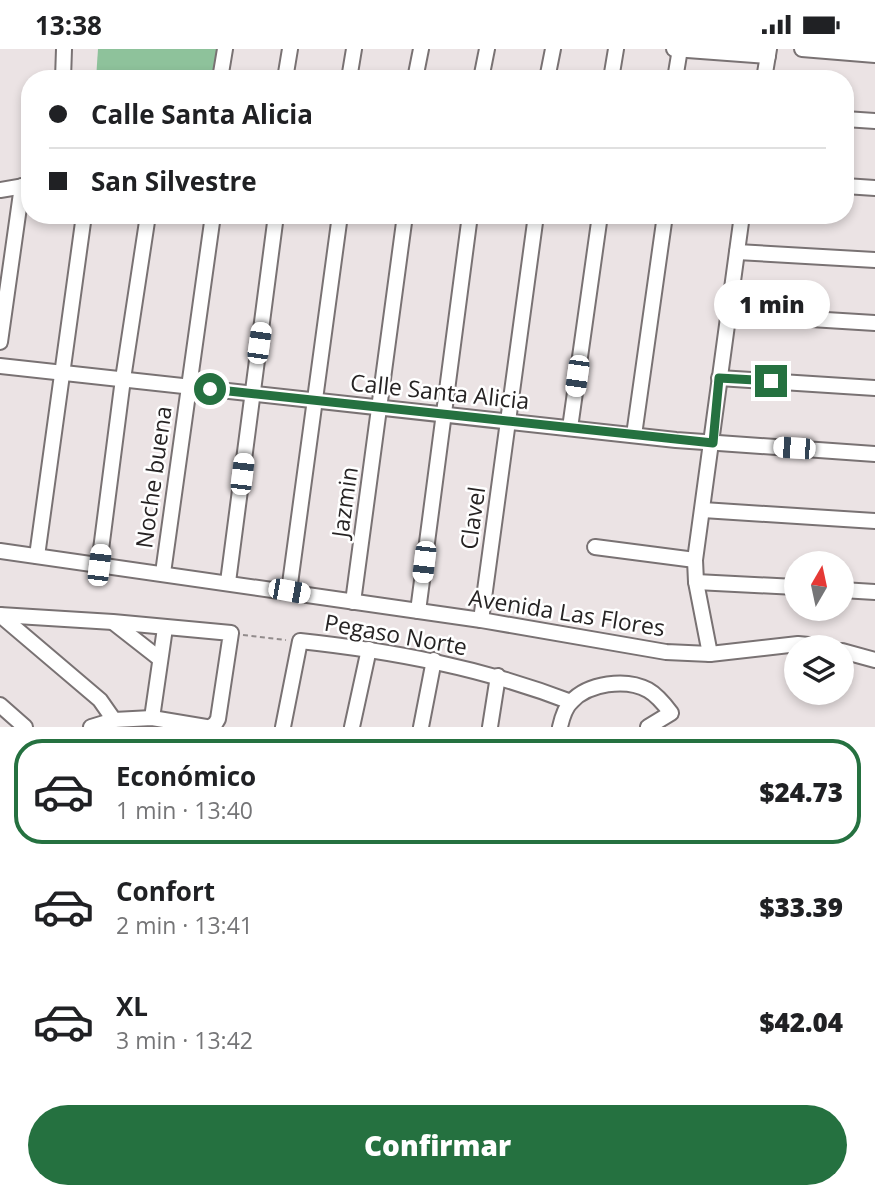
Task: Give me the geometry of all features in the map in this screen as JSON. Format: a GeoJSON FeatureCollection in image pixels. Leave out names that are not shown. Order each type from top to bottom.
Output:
{"type":"FeatureCollection","features":[{"type":"Feature","properties":{"kind":"street"},"geometry":{"type":"LineString","coordinates":[[63,70],[64,49]]}},
{"type":"Feature","properties":{"kind":"street"},"geometry":{"type":"LineString","coordinates":[[222,70],[225,49]]}},
{"type":"Feature","properties":{"kind":"street"},"geometry":{"type":"LineString","coordinates":[[286,70],[290,49]]}},
{"type":"Feature","properties":{"kind":"street"},"geometry":{"type":"LineString","coordinates":[[351,70],[355,49]]}},
{"type":"Feature","properties":{"kind":"street"},"geometry":{"type":"LineString","coordinates":[[417,70],[421,49]]}},
{"type":"Feature","properties":{"kind":"street"},"geometry":{"type":"LineString","coordinates":[[482,70],[486,49]]}},
{"type":"Feature","properties":{"kind":"street"},"geometry":{"type":"LineString","coordinates":[[548,70],[552,49]]}},
{"type":"Feature","properties":{"kind":"street"},"geometry":{"type":"LineString","coordinates":[[612,70],[616,49]]}},
{"type":"Feature","properties":{"kind":"street"},"geometry":{"type":"LineString","coordinates":[[674,49],[769,52],[766,70]]}},
{"type":"Feature","properties":{"kind":"street"},"geometry":{"type":"LineString","coordinates":[[802,49],[875,55]]}},
{"type":"Feature","properties":{"kind":"street"},"geometry":{"type":"LineString","coordinates":[[677,70],[681,50]]}},
{"type":"Feature","properties":{"kind":"street"},"geometry":{"type":"LineString","coordinates":[[854,120],[875,121]]}},
{"type":"Feature","properties":{"kind":"street"},"geometry":{"type":"LineString","coordinates":[[0,190],[21,186]]}},
{"type":"Feature","properties":{"kind":"street"},"geometry":{"type":"LineString","coordinates":[[854,187],[875,188]]}},
{"type":"Feature","properties":{"kind":"street"},"geometry":{"type":"LineString","coordinates":[[0,342],[21,215]]}},
{"type":"Feature","properties":{"kind":"street"},"geometry":{"type":"LineString","coordinates":[[37,556],[83,224]]}},
{"type":"Feature","properties":{"kind":"street"},"geometry":{"type":"LineString","coordinates":[[99,565],[147,224]]}},
{"type":"Feature","properties":{"kind":"street","name":"Noche buena"},"geometry":{"type":"LineString","coordinates":[[163,573],[212,224]]}},
{"type":"Feature","properties":{"kind":"street"},"geometry":{"type":"LineString","coordinates":[[228,582],[275,224]]}},
{"type":"Feature","properties":{"kind":"street"},"geometry":{"type":"LineString","coordinates":[[289,591],[339,224]]}},
{"type":"Feature","properties":{"kind":"street","name":"Jazmin"},"geometry":{"type":"LineString","coordinates":[[353,602],[404,224]]}},
{"type":"Feature","properties":{"kind":"street"},"geometry":{"type":"LineString","coordinates":[[418,611],[469,224]]}},
{"type":"Feature","properties":{"kind":"street","name":"Clavel"},"geometry":{"type":"LineString","coordinates":[[481,620],[535,224]]}},
{"type":"Feature","properties":{"kind":"street"},"geometry":{"type":"LineString","coordinates":[[570,428],[599,224]]}},
{"type":"Feature","properties":{"kind":"street"},"geometry":{"type":"LineString","coordinates":[[634,435],[664,224]]}},
{"type":"Feature","properties":{"kind":"street"},"geometry":{"type":"LineString","coordinates":[[710,654],[696,582],[695,560],[741,224]]}},
{"type":"Feature","properties":{"kind":"street"},"geometry":{"type":"LineString","coordinates":[[737,252],[875,260]]}},
{"type":"Feature","properties":{"kind":"street"},"geometry":{"type":"LineString","coordinates":[[728,314],[875,323]]}},
{"type":"Feature","properties":{"kind":"street","name":"Calle Santa Alicia"},"geometry":{"type":"LineString","coordinates":[[0,366],[713,443],[875,454]]}},
{"type":"Feature","properties":{"kind":"street"},"geometry":{"type":"LineString","coordinates":[[719,378],[875,388]]}},
{"type":"Feature","properties":{"kind":"street"},"geometry":{"type":"LineString","coordinates":[[703,510],[875,521]]}},
{"type":"Feature","properties":{"kind":"street"},"geometry":{"type":"LineString","coordinates":[[595,548],[695,560]]}},
{"type":"Feature","properties":{"kind":"street","name":"Avenida Las Flores"},"geometry":{"type":"LineString","coordinates":[[0,551],[481,620],[666,652],[710,654],[784,646]]}},
{"type":"Feature","properties":{"kind":"street"},"geometry":{"type":"LineString","coordinates":[[696,582],[784,586]]}},
{"type":"Feature","properties":{"kind":"street"},"geometry":{"type":"LineString","coordinates":[[854,590],[875,591]]}},
{"type":"Feature","properties":{"kind":"street"},"geometry":{"type":"LineString","coordinates":[[0,615],[231,633],[215,724],[208,726],[134,721],[91,726]]}},
{"type":"Feature","properties":{"kind":"street"},"geometry":{"type":"LineString","coordinates":[[0,615],[100,700],[134,721]]}},
{"type":"Feature","properties":{"kind":"street"},"geometry":{"type":"LineString","coordinates":[[113,622],[160,659]]}},
{"type":"Feature","properties":{"kind":"street"},"geometry":{"type":"LineString","coordinates":[[134,721],[160,659],[165,628]]}},
{"type":"Feature","properties":{"kind":"street"},"geometry":{"type":"LineString","coordinates":[[283,726],[300,641]]}},
{"type":"Feature","properties":{"kind":"street","name":"Pegaso Norte"},"geometry":{"type":"LineString","coordinates":[[300,641],[434,660],[498,677],[571,702]]}},
{"type":"Feature","properties":{"kind":"street"},"geometry":{"type":"LineString","coordinates":[[352,726],[369,649]]}},
{"type":"Feature","properties":{"kind":"street"},"geometry":{"type":"LineString","coordinates":[[854,654],[875,660]]}},
{"type":"Feature","properties":{"kind":"street"},"geometry":{"type":"LineString","coordinates":[[421,726],[434,660]]}},
{"type":"Feature","properties":{"kind":"street"},"geometry":{"type":"LineString","coordinates":[[490,726],[498,677]]}},
{"type":"Feature","properties":{"kind":"street"},"geometry":{"type":"LineString","coordinates":[[560,726],[571,702],[598,687],[626,684],[650,691],[671,713],[648,726]]}},
{"type":"Feature","properties":{"kind":"street"},"geometry":{"type":"LineString","coordinates":[[0,705],[25,726]]}},
{"type":"Feature","properties":{"kind":"path","name":"Pegaso Norte"},"geometry":{"type":"LineString","coordinates":[[231,633],[300,641]]}},
{"type":"Feature","properties":{"kind":"green space"},"geometry":{"type":"Polygon","coordinates":[[[98,49],[219,49],[216,70],[97,70],[98,49]]]}},
{"type":"Feature","properties":{"kind":"route"},"geometry":{"type":"LineString","coordinates":[[210,389],[713,443],[719,378],[771,381]]}}]}
